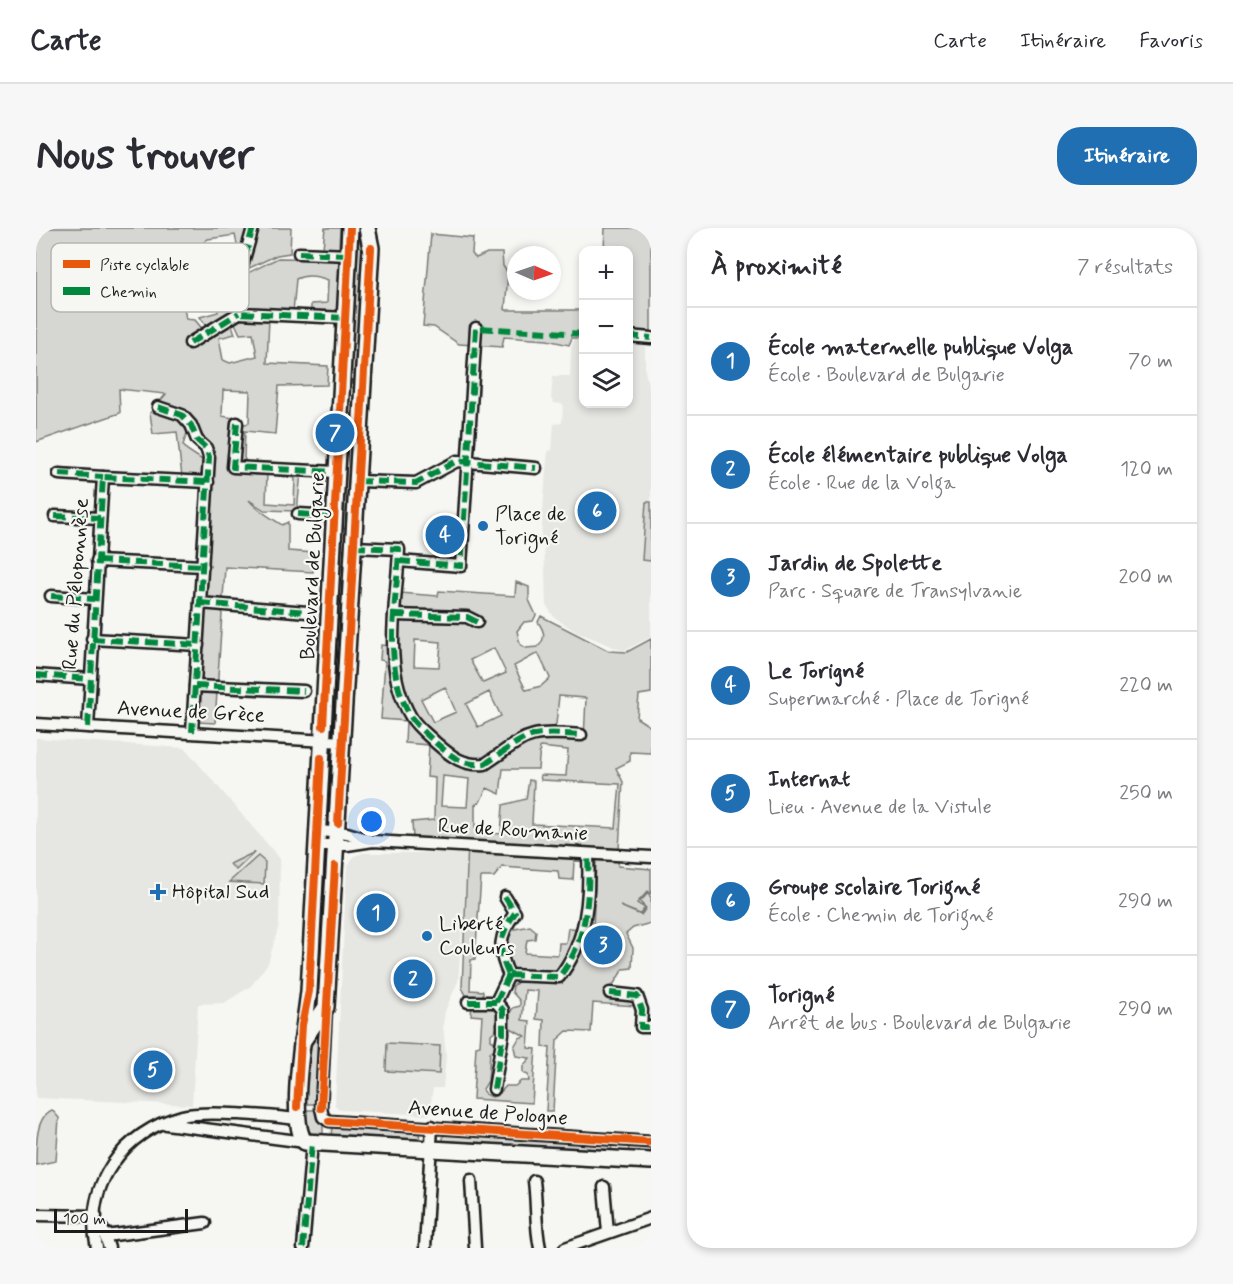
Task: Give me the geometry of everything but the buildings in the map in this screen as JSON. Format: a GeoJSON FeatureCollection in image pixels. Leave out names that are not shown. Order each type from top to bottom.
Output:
{"type":"FeatureCollection","features":[{"type":"Feature","properties":{"kind":"street"},"geometry":{"type":"LineString","coordinates":[[249,243],[253,228]]}},
{"type":"Feature","properties":{"kind":"street","name":"Boulevard de Bulgarie"},"geometry":{"type":"LineString","coordinates":[[308,1142],[300,1137],[297,1119],[302,1042],[309,992],[350,228]]}},
{"type":"Feature","properties":{"kind":"street","name":"Boulevard de Bulgarie"},"geometry":{"type":"LineString","coordinates":[[323,1118],[321,1108],[326,1001],[371,248],[367,228]]}},
{"type":"Feature","properties":{"kind":"street"},"geometry":{"type":"LineString","coordinates":[[299,253],[349,255]]}},
{"type":"Feature","properties":{"kind":"street"},"geometry":{"type":"LineString","coordinates":[[190,344],[239,313],[346,318]]}},
{"type":"Feature","properties":{"kind":"street"},"geometry":{"type":"LineString","coordinates":[[399,561],[460,566],[476,328]]}},
{"type":"Feature","properties":{"kind":"street"},"geometry":{"type":"LineString","coordinates":[[633,336],[650,338]]}},
{"type":"Feature","properties":{"kind":"street"},"geometry":{"type":"LineString","coordinates":[[158,407],[182,415],[191,425],[197,440],[206,448],[209,457],[192,732]]}},
{"type":"Feature","properties":{"kind":"street"},"geometry":{"type":"LineString","coordinates":[[237,423],[233,467],[336,472]]}},
{"type":"Feature","properties":{"kind":"street"},"geometry":{"type":"LineString","coordinates":[[358,481],[416,483],[426,480],[448,464],[467,462],[536,468]]}},
{"type":"Feature","properties":{"kind":"street"},"geometry":{"type":"LineString","coordinates":[[59,474],[102,477]]}},
{"type":"Feature","properties":{"kind":"street","name":"Rue du Péloponnèse"},"geometry":{"type":"LineString","coordinates":[[88,727],[102,477],[208,482]]}},
{"type":"Feature","properties":{"kind":"street"},"geometry":{"type":"LineString","coordinates":[[298,514],[334,516]]}},
{"type":"Feature","properties":{"kind":"street"},"geometry":{"type":"LineString","coordinates":[[55,516],[100,518]]}},
{"type":"Feature","properties":{"kind":"street"},"geometry":{"type":"LineString","coordinates":[[354,547],[399,549],[393,648],[398,682],[411,717],[449,754],[461,762],[484,764],[530,734],[580,735]]}},
{"type":"Feature","properties":{"kind":"street"},"geometry":{"type":"LineString","coordinates":[[97,561],[202,566]]}},
{"type":"Feature","properties":{"kind":"street"},"geometry":{"type":"LineString","coordinates":[[51,596],[94,599]]}},
{"type":"Feature","properties":{"kind":"street"},"geometry":{"type":"LineString","coordinates":[[200,603],[307,612]]}},
{"type":"Feature","properties":{"kind":"street"},"geometry":{"type":"LineString","coordinates":[[394,615],[467,617],[477,622]]}},
{"type":"Feature","properties":{"kind":"street"},"geometry":{"type":"LineString","coordinates":[[92,639],[198,645]]}},
{"type":"Feature","properties":{"kind":"street"},"geometry":{"type":"LineString","coordinates":[[36,675],[90,679]]}},
{"type":"Feature","properties":{"kind":"street"},"geometry":{"type":"LineString","coordinates":[[195,686],[304,691]]}},
{"type":"Feature","properties":{"kind":"street","name":"Avenue de Grèce"},"geometry":{"type":"LineString","coordinates":[[36,724],[343,742]]}},
{"type":"Feature","properties":{"kind":"street","name":"Rue de Roumanie"},"geometry":{"type":"LineString","coordinates":[[317,838],[651,857]]}},
{"type":"Feature","properties":{"kind":"street"},"geometry":{"type":"LineString","coordinates":[[509,975],[559,977],[577,948],[586,910],[589,879],[588,854]]}},
{"type":"Feature","properties":{"kind":"street"},"geometry":{"type":"LineString","coordinates":[[505,897],[515,913],[505,927],[500,957],[509,975]]}},
{"type":"Feature","properties":{"kind":"street"},"geometry":{"type":"LineString","coordinates":[[496,1002],[509,975]]}},
{"type":"Feature","properties":{"kind":"street"},"geometry":{"type":"LineString","coordinates":[[309,992],[316,1000],[326,1001]]}},
{"type":"Feature","properties":{"kind":"street"},"geometry":{"type":"LineString","coordinates":[[610,993],[637,996],[642,1010],[641,1027],[651,1027]]}},
{"type":"Feature","properties":{"kind":"street","name":"Boulevard de Bulgarie"},"geometry":{"type":"LineString","coordinates":[[302,1042],[326,1001]]}},
{"type":"Feature","properties":{"kind":"street"},"geometry":{"type":"LineString","coordinates":[[468,1002],[496,1002],[503,1010],[503,1034],[494,1089]]}},
{"type":"Feature","properties":{"kind":"street"},"geometry":{"type":"LineString","coordinates":[[97,1248],[96,1216],[103,1179],[114,1160],[137,1136],[187,1115],[297,1119]]}},
{"type":"Feature","properties":{"kind":"street","name":"Avenue de Pologne"},"geometry":{"type":"LineString","coordinates":[[323,1118],[329,1121],[651,1142]]}},
{"type":"Feature","properties":{"kind":"street"},"geometry":{"type":"LineString","coordinates":[[166,1124],[308,1142],[303,1248]]}},
{"type":"Feature","properties":{"kind":"street"},"geometry":{"type":"LineString","coordinates":[[425,1248],[432,1126]]}},
{"type":"Feature","properties":{"kind":"street"},"geometry":{"type":"LineString","coordinates":[[614,1159],[616,1140]]}},
{"type":"Feature","properties":{"kind":"street","name":"Avenue de Pologne"},"geometry":{"type":"LineString","coordinates":[[308,1142],[651,1161]]}},
{"type":"Feature","properties":{"kind":"street"},"geometry":{"type":"LineString","coordinates":[[471,1180],[475,1248]]}},
{"type":"Feature","properties":{"kind":"street"},"geometry":{"type":"LineString","coordinates":[[534,1182],[538,1210],[536,1232],[540,1248]]}},
{"type":"Feature","properties":{"kind":"street"},"geometry":{"type":"LineString","coordinates":[[604,1186],[608,1232]]}},
{"type":"Feature","properties":{"kind":"street"},"geometry":{"type":"LineString","coordinates":[[36,1215],[96,1216]]}},
{"type":"Feature","properties":{"kind":"street"},"geometry":{"type":"LineString","coordinates":[[96,1216],[109,1248]]}},
{"type":"Feature","properties":{"kind":"street"},"geometry":{"type":"LineString","coordinates":[[565,1248],[651,1218]]}},
{"type":"Feature","properties":{"kind":"street"},"geometry":{"type":"LineString","coordinates":[[106,1236],[205,1223]]}},
{"type":"Feature","properties":{"kind":"shaded area"},"geometry":{"type":"Polygon","coordinates":[[[36,228],[251,228],[246,243],[237,243],[235,235],[208,239],[204,243],[51,243],[51,312],[185,312],[186,319],[195,320],[205,332],[231,322],[235,334],[219,338],[223,360],[230,363],[257,356],[253,333],[240,334],[233,319],[240,316],[269,318],[267,363],[328,366],[327,385],[279,386],[275,434],[245,431],[244,458],[251,470],[267,473],[266,503],[294,505],[295,478],[279,476],[279,471],[301,473],[297,511],[264,510],[249,500],[260,511],[282,525],[288,522],[288,551],[315,553],[313,572],[225,567],[215,723],[196,722],[211,448],[196,426],[188,430],[183,445],[204,461],[204,470],[198,479],[182,477],[177,432],[153,434],[150,413],[166,394],[119,389],[120,413],[36,442],[36,228]],[[223,390],[222,416],[233,418],[233,422],[238,426],[249,423],[250,391],[223,390]]]}},
{"type":"Feature","properties":{"kind":"shaded area"},"geometry":{"type":"Polygon","coordinates":[[[254,228],[291,228],[290,253],[277,255],[249,268],[249,248],[254,228]]]}},
{"type":"Feature","properties":{"kind":"shaded area"},"geometry":{"type":"Polygon","coordinates":[[[325,228],[340,228],[339,248],[323,248],[325,228]]]}},
{"type":"Feature","properties":{"kind":"shaded area"},"geometry":{"type":"Polygon","coordinates":[[[354,228],[363,228],[366,238],[356,389],[347,386],[354,228]]]}},
{"type":"Feature","properties":{"kind":"shaded area"},"geometry":{"type":"Polygon","coordinates":[[[605,228],[651,228],[651,344],[633,343],[633,246],[604,246],[605,228]]]}},
{"type":"Feature","properties":{"kind":"shaded area"},"geometry":{"type":"Polygon","coordinates":[[[431,234],[473,238],[472,254],[476,258],[487,253],[502,253],[503,266],[507,272],[505,310],[579,310],[579,338],[572,338],[569,345],[547,340],[504,337],[502,347],[459,344],[434,327],[423,326],[431,234]]]}},
{"type":"Feature","properties":{"kind":"shaded area"},"geometry":{"type":"Polygon","coordinates":[[[278,258],[346,259],[342,315],[311,314],[311,304],[327,303],[328,280],[312,276],[296,279],[293,312],[249,311],[249,272],[278,258]]]}},
{"type":"Feature","properties":{"kind":"shaded area"},"geometry":{"type":"Polygon","coordinates":[[[218,312],[240,312],[208,329],[200,317],[218,312]]]}},
{"type":"Feature","properties":{"kind":"shaded area"},"geometry":{"type":"Polygon","coordinates":[[[575,339],[579,339],[579,408],[633,408],[633,344],[645,346],[645,371],[651,398],[651,637],[623,651],[573,630],[554,617],[546,605],[544,540],[541,539],[546,471],[548,451],[552,450],[554,424],[562,423],[563,404],[554,403],[551,398],[553,376],[570,376],[571,347],[575,339]]]}},
{"type":"Feature","properties":{"kind":"shaded area"},"geometry":{"type":"Polygon","coordinates":[[[346,405],[355,405],[348,529],[340,528],[346,405]]]}},
{"type":"Feature","properties":{"kind":"shaded area"},"geometry":{"type":"Polygon","coordinates":[[[646,502],[651,502],[651,561],[642,560],[646,502]]]}},
{"type":"Feature","properties":{"kind":"shaded area"},"geometry":{"type":"Polygon","coordinates":[[[340,549],[346,550],[336,733],[330,732],[340,549]]]}},
{"type":"Feature","properties":{"kind":"shaded area"},"geometry":{"type":"Polygon","coordinates":[[[516,582],[529,587],[529,600],[536,615],[533,621],[524,622],[517,631],[520,644],[526,648],[538,647],[542,641],[543,632],[538,622],[541,616],[609,651],[627,652],[651,639],[651,693],[639,695],[637,718],[651,727],[651,753],[630,752],[630,761],[616,768],[623,782],[618,866],[651,869],[651,894],[648,891],[637,903],[645,908],[640,914],[620,906],[641,915],[646,908],[640,902],[648,893],[651,898],[651,923],[633,928],[626,934],[633,948],[632,968],[623,969],[610,990],[634,997],[636,1006],[593,1003],[591,1032],[567,1031],[557,1040],[553,1111],[546,1111],[550,1048],[543,1047],[544,1020],[536,1019],[538,991],[525,990],[522,1020],[530,1021],[528,1048],[536,1049],[532,1103],[473,1099],[476,1046],[480,1045],[482,1016],[471,1015],[472,1006],[492,1006],[499,1014],[498,1028],[491,1034],[491,1040],[496,1043],[495,1049],[490,1052],[488,1081],[483,1089],[485,1094],[492,1097],[498,1095],[506,1086],[515,1086],[521,1081],[529,1081],[528,1075],[523,1073],[523,1066],[530,1058],[516,1056],[514,1047],[519,1038],[525,1036],[509,1027],[509,1014],[513,1008],[520,1006],[520,1001],[512,992],[513,986],[523,978],[506,965],[510,930],[530,926],[536,931],[535,939],[527,940],[525,953],[558,955],[559,943],[566,943],[568,928],[593,929],[596,862],[574,861],[573,880],[559,879],[558,871],[502,867],[494,877],[481,877],[475,959],[471,960],[470,990],[483,991],[483,1000],[469,1000],[462,988],[468,843],[413,838],[412,822],[434,820],[435,778],[427,777],[429,745],[405,743],[406,721],[381,719],[385,661],[380,660],[381,645],[390,646],[400,593],[438,596],[439,591],[515,596],[516,582]],[[415,640],[414,666],[439,667],[441,642],[415,640]],[[494,648],[470,660],[483,683],[506,673],[494,648]],[[538,653],[514,666],[526,690],[541,686],[550,678],[538,653]],[[445,687],[421,699],[433,722],[456,712],[445,687]],[[489,692],[466,704],[478,727],[501,716],[489,692]],[[559,696],[556,724],[553,728],[556,737],[584,739],[586,698],[559,696]],[[540,747],[538,769],[503,769],[500,794],[487,788],[480,802],[475,805],[475,832],[501,834],[503,805],[526,799],[529,780],[534,781],[532,824],[616,828],[620,784],[541,780],[540,775],[566,776],[568,750],[540,747]],[[443,776],[441,806],[467,807],[469,779],[443,776]]]}},
{"type":"Feature","properties":{"kind":"shaded area","name":"Hôpital Sud"},"geometry":{"type":"Polygon","coordinates":[[[36,738],[185,748],[280,859],[279,925],[268,963],[251,986],[224,1003],[198,1004],[192,1105],[36,1098],[36,738]]]}},
{"type":"Feature","properties":{"kind":"shaded area"},"geometry":{"type":"Polygon","coordinates":[[[329,750],[336,752],[331,827],[325,825],[329,750]]]}},
{"type":"Feature","properties":{"kind":"shaded area"},"geometry":{"type":"Polygon","coordinates":[[[255,852],[236,870],[230,864],[255,852]]]}},
{"type":"Feature","properties":{"kind":"shaded area"},"geometry":{"type":"Polygon","coordinates":[[[363,853],[468,853],[458,981],[445,1011],[443,1025],[446,1056],[443,1088],[433,1088],[429,1115],[340,1110],[335,1105],[347,867],[354,856],[363,853]]]}},
{"type":"Feature","properties":{"kind":"shaded area"},"geometry":{"type":"Polygon","coordinates":[[[258,856],[265,862],[264,884],[229,882],[258,856]]]}},
{"type":"Feature","properties":{"kind":"shaded area"},"geometry":{"type":"Polygon","coordinates":[[[322,857],[329,858],[322,995],[314,996],[322,857]]]}},
{"type":"Feature","properties":{"kind":"shaded area"},"geometry":{"type":"Polygon","coordinates":[[[322,1020],[317,1104],[304,1104],[308,1036],[322,1020]]]}},
{"type":"Feature","properties":{"kind":"shaded area"},"geometry":{"type":"Polygon","coordinates":[[[387,1043],[440,1046],[439,1074],[386,1071],[387,1043]]]}},
{"type":"Feature","properties":{"kind":"shaded area"},"geometry":{"type":"Polygon","coordinates":[[[52,1110],[59,1118],[56,1161],[36,1165],[40,1125],[47,1113],[52,1110]]]}},
{"type":"Feature","properties":{"kind":"shaded area"},"geometry":{"type":"Polygon","coordinates":[[[303,1110],[316,1110],[318,1120],[323,1125],[323,1138],[307,1131],[303,1110]]]}},
{"type":"Feature","properties":{"kind":"shaded area"},"geometry":{"type":"Polygon","coordinates":[[[332,1125],[419,1131],[420,1144],[331,1139],[332,1125]]]}},
{"type":"Feature","properties":{"kind":"shaded area"},"geometry":{"type":"Polygon","coordinates":[[[444,1131],[612,1143],[611,1156],[442,1148],[444,1131]]]}},
{"type":"Feature","properties":{"kind":"shaded area"},"geometry":{"type":"Polygon","coordinates":[[[629,1144],[651,1145],[651,1158],[628,1157],[629,1144]]]}},
{"type":"Feature","properties":{"kind":"marked path"},"geometry":{"type":"LineString","coordinates":[[249,243],[253,228]]}},
{"type":"Feature","properties":{"kind":"marked path"},"geometry":{"type":"LineString","coordinates":[[299,253],[349,255]]}},
{"type":"Feature","properties":{"kind":"marked path"},"geometry":{"type":"LineString","coordinates":[[239,312],[346,318]]}},
{"type":"Feature","properties":{"kind":"marked path"},"geometry":{"type":"LineString","coordinates":[[190,343],[239,313]]}},
{"type":"Feature","properties":{"kind":"marked path"},"geometry":{"type":"LineString","coordinates":[[399,561],[461,566],[476,328],[579,334]]}},
{"type":"Feature","properties":{"kind":"marked path"},"geometry":{"type":"LineString","coordinates":[[633,336],[651,338]]}},
{"type":"Feature","properties":{"kind":"marked path"},"geometry":{"type":"LineString","coordinates":[[158,407],[182,415],[191,425],[197,440],[206,448],[209,457],[192,732]]}},
{"type":"Feature","properties":{"kind":"marked path"},"geometry":{"type":"LineString","coordinates":[[237,423],[233,467],[336,472]]}},
{"type":"Feature","properties":{"kind":"marked path"},"geometry":{"type":"LineString","coordinates":[[358,481],[416,483],[457,461],[536,468]]}},
{"type":"Feature","properties":{"kind":"marked path"},"geometry":{"type":"LineString","coordinates":[[59,474],[103,477]]}},
{"type":"Feature","properties":{"kind":"marked path"},"geometry":{"type":"LineString","coordinates":[[88,727],[103,477],[208,482]]}},
{"type":"Feature","properties":{"kind":"marked path"},"geometry":{"type":"LineString","coordinates":[[298,514],[334,516]]}},
{"type":"Feature","properties":{"kind":"marked path"},"geometry":{"type":"LineString","coordinates":[[55,516],[100,518]]}},
{"type":"Feature","properties":{"kind":"marked path"},"geometry":{"type":"LineString","coordinates":[[354,547],[399,549],[393,634],[396,677],[411,717],[419,728],[442,748],[464,762],[485,764],[528,737],[548,734],[581,735]]}},
{"type":"Feature","properties":{"kind":"marked path"},"geometry":{"type":"LineString","coordinates":[[97,561],[203,566]]}},
{"type":"Feature","properties":{"kind":"marked path"},"geometry":{"type":"LineString","coordinates":[[51,596],[94,599]]}},
{"type":"Feature","properties":{"kind":"marked path"},"geometry":{"type":"LineString","coordinates":[[200,603],[307,612]]}},
{"type":"Feature","properties":{"kind":"marked path"},"geometry":{"type":"LineString","coordinates":[[394,615],[467,617],[477,622]]}},
{"type":"Feature","properties":{"kind":"marked path"},"geometry":{"type":"LineString","coordinates":[[92,639],[198,645]]}},
{"type":"Feature","properties":{"kind":"marked path"},"geometry":{"type":"LineString","coordinates":[[36,675],[90,679]]}},
{"type":"Feature","properties":{"kind":"marked path"},"geometry":{"type":"LineString","coordinates":[[195,686],[304,691]]}},
{"type":"Feature","properties":{"kind":"marked path"},"geometry":{"type":"LineString","coordinates":[[509,975],[559,977],[576,949],[585,918],[588,854]]}},
{"type":"Feature","properties":{"kind":"marked path"},"geometry":{"type":"LineString","coordinates":[[505,897],[515,913],[506,928],[501,950],[509,975]]}},
{"type":"Feature","properties":{"kind":"marked path"},"geometry":{"type":"LineString","coordinates":[[496,1002],[509,975]]}},
{"type":"Feature","properties":{"kind":"marked path"},"geometry":{"type":"LineString","coordinates":[[610,993],[637,996],[642,1010],[641,1027],[651,1027]]}},
{"type":"Feature","properties":{"kind":"marked path"},"geometry":{"type":"LineString","coordinates":[[468,1002],[496,1002]]}},
{"type":"Feature","properties":{"kind":"marked path"},"geometry":{"type":"LineString","coordinates":[[494,1089],[503,1034],[503,1010],[496,1002]]}},
{"type":"Feature","properties":{"kind":"marked path"},"geometry":{"type":"LineString","coordinates":[[303,1248],[312,1143]]}},
{"type":"Feature","properties":{"kind":"cycle path"},"geometry":{"type":"LineString","coordinates":[[323,726],[350,228]]}},
{"type":"Feature","properties":{"kind":"cycle path"},"geometry":{"type":"LineString","coordinates":[[338,823],[371,248]]}},
{"type":"Feature","properties":{"kind":"cycle path"},"geometry":{"type":"LineString","coordinates":[[297,1107],[302,1025],[309,991],[321,758]]}},
{"type":"Feature","properties":{"kind":"cycle path"},"geometry":{"type":"LineString","coordinates":[[321,1108],[335,866]]}},
{"type":"Feature","properties":{"kind":"cycle path"},"geometry":{"type":"LineString","coordinates":[[329,1121],[651,1142]]}},
{"type":"Feature","properties":{"kind":"place","name":"Torigné"},"geometry":{"type":"Point","coordinates":[335,433]}},
{"type":"Feature","properties":{"kind":"place","name":"Groupe scolaire Torigné"},"geometry":{"type":"Point","coordinates":[597,511]}},
{"type":"Feature","properties":{"kind":"place","name":"Place de Torigné"},"geometry":{"type":"Point","coordinates":[483,526]}},
{"type":"Feature","properties":{"kind":"place","name":"Le Torigné"},"geometry":{"type":"Point","coordinates":[445,535]}},
{"type":"Feature","properties":{"kind":"place","name":"Hôpital Sud"},"geometry":{"type":"Point","coordinates":[158,892]}},
{"type":"Feature","properties":{"kind":"place","name":"École maternelle publique Volga"},"geometry":{"type":"Point","coordinates":[376,913]}},
{"type":"Feature","properties":{"kind":"place","name":"Liberté Couleurs"},"geometry":{"type":"Point","coordinates":[427,936]}},
{"type":"Feature","properties":{"kind":"place","name":"Jardin de Spolette"},"geometry":{"type":"Point","coordinates":[603,945]}},
{"type":"Feature","properties":{"kind":"place","name":"École élémentaire publique Volga"},"geometry":{"type":"Point","coordinates":[413,979]}},
{"type":"Feature","properties":{"kind":"place","name":"Internat"},"geometry":{"type":"Point","coordinates":[153,1070]}}]}
